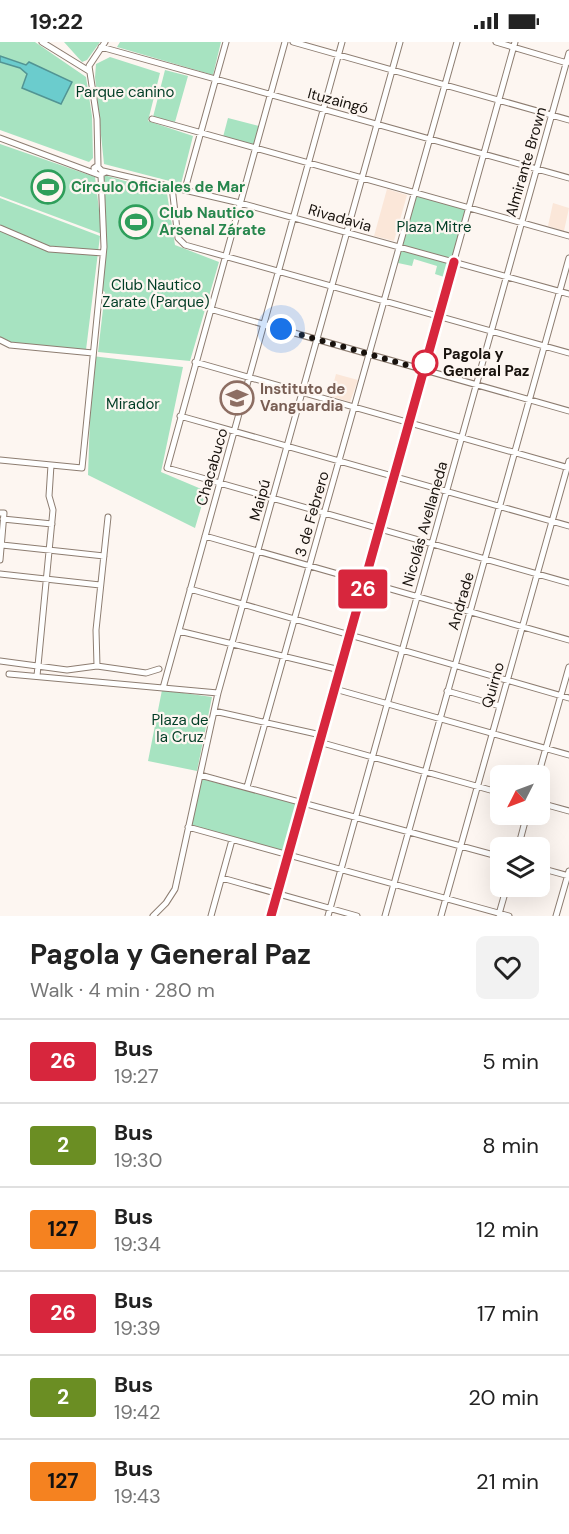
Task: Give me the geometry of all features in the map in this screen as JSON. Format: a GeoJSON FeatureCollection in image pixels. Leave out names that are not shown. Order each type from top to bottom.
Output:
{"type":"FeatureCollection","features":[{"type":"Feature","properties":{"kind":"street"},"geometry":{"type":"LineString","coordinates":[[42,42],[90,72]]}},
{"type":"Feature","properties":{"kind":"street"},"geometry":{"type":"LineString","coordinates":[[185,189],[203,133],[226,42]]}},
{"type":"Feature","properties":{"kind":"street"},"geometry":{"type":"LineString","coordinates":[[285,42],[167,468],[569,583]]}},
{"type":"Feature","properties":{"kind":"street"},"geometry":{"type":"LineString","coordinates":[[293,42],[569,120]]}},
{"type":"Feature","properties":{"kind":"street","name":"Chacabuco"},"geometry":{"type":"LineString","coordinates":[[163,688],[342,42]]}},
{"type":"Feature","properties":{"kind":"street","name":"Maipú"},"geometry":{"type":"LineString","coordinates":[[200,775],[218,693],[400,42]]}},
{"type":"Feature","properties":{"kind":"street","name":"3 de Febrero"},"geometry":{"type":"LineString","coordinates":[[247,787],[457,42]]}},
{"type":"Feature","properties":{"kind":"street"},"geometry":{"type":"LineString","coordinates":[[496,42],[515,44],[568,63]]}},
{"type":"Feature","properties":{"kind":"street"},"geometry":{"type":"LineString","coordinates":[[271,916],[515,44]]}},
{"type":"Feature","properties":{"kind":"street"},"geometry":{"type":"LineString","coordinates":[[83,66],[91,61],[103,45]]}},
{"type":"Feature","properties":{"kind":"street","name":"Ituzaingó"},"geometry":{"type":"LineString","coordinates":[[103,45],[217,80],[569,178]]}},
{"type":"Feature","properties":{"kind":"street","name":"Almirante Brown"},"geometry":{"type":"LineString","coordinates":[[506,277],[569,53]]}},
{"type":"Feature","properties":{"kind":"street"},"geometry":{"type":"LineString","coordinates":[[0,460],[82,468],[103,253],[97,119],[90,72],[91,61]]}},
{"type":"Feature","properties":{"kind":"street"},"geometry":{"type":"LineString","coordinates":[[152,119],[569,236]]}},
{"type":"Feature","properties":{"kind":"street","name":"Rivadavia"},"geometry":{"type":"LineString","coordinates":[[0,137],[98,170],[240,203],[569,294]]}},
{"type":"Feature","properties":{"kind":"street"},"geometry":{"type":"LineString","coordinates":[[172,187],[181,243],[569,353]]}},
{"type":"Feature","properties":{"kind":"street"},"geometry":{"type":"LineString","coordinates":[[0,228],[49,249],[103,253]]}},
{"type":"Feature","properties":{"kind":"street","name":"Andrade"},"geometry":{"type":"LineString","coordinates":[[385,916],[569,258]]}},
{"type":"Feature","properties":{"kind":"street","name":"Nicolás Avellaneda"},"geometry":{"type":"LineString","coordinates":[[328,916],[506,277]]}},
{"type":"Feature","properties":{"kind":"street"},"geometry":{"type":"LineString","coordinates":[[210,309],[569,411]]}},
{"type":"Feature","properties":{"kind":"street"},"geometry":{"type":"LineString","coordinates":[[0,340],[9,345],[93,353]]}},
{"type":"Feature","properties":{"kind":"street"},"geometry":{"type":"LineString","coordinates":[[195,362],[515,453],[568,465]]}},
{"type":"Feature","properties":{"kind":"street"},"geometry":{"type":"LineString","coordinates":[[180,416],[569,526]]}},
{"type":"Feature","properties":{"kind":"street"},"geometry":{"type":"LineString","coordinates":[[38,675],[37,664],[52,524],[51,465]]}},
{"type":"Feature","properties":{"kind":"street","name":"Quirno"},"geometry":{"type":"LineString","coordinates":[[441,916],[568,465]]}},
{"type":"Feature","properties":{"kind":"street"},"geometry":{"type":"LineString","coordinates":[[0,513],[4,513],[0,560]]}},
{"type":"Feature","properties":{"kind":"street"},"geometry":{"type":"LineString","coordinates":[[98,666],[96,646],[100,585],[108,517]]}},
{"type":"Feature","properties":{"kind":"street"},"geometry":{"type":"LineString","coordinates":[[3,519],[52,524]]}},
{"type":"Feature","properties":{"kind":"street"},"geometry":{"type":"LineString","coordinates":[[205,536],[569,640]]}},
{"type":"Feature","properties":{"kind":"street"},"geometry":{"type":"LineString","coordinates":[[2,546],[104,555]]}},
{"type":"Feature","properties":{"kind":"street"},"geometry":{"type":"LineString","coordinates":[[0,574],[100,585]]}},
{"type":"Feature","properties":{"kind":"street"},"geometry":{"type":"LineString","coordinates":[[190,589],[569,698]]}},
{"type":"Feature","properties":{"kind":"street"},"geometry":{"type":"LineString","coordinates":[[178,631],[340,670]]}},
{"type":"Feature","properties":{"kind":"street"},"geometry":{"type":"LineString","coordinates":[[0,661],[37,664],[68,670],[98,666],[146,673],[159,669]]}},
{"type":"Feature","properties":{"kind":"street"},"geometry":{"type":"LineString","coordinates":[[541,765],[569,667]]}},
{"type":"Feature","properties":{"kind":"street"},"geometry":{"type":"LineString","coordinates":[[9,674],[218,693]]}},
{"type":"Feature","properties":{"kind":"street"},"geometry":{"type":"LineString","coordinates":[[335,689],[569,755]]}},
{"type":"Feature","properties":{"kind":"street"},"geometry":{"type":"LineString","coordinates":[[447,691],[500,706]]}},
{"type":"Feature","properties":{"kind":"street"},"geometry":{"type":"LineString","coordinates":[[214,711],[321,735]]}},
{"type":"Feature","properties":{"kind":"street"},"geometry":{"type":"LineString","coordinates":[[319,742],[490,790]]}},
{"type":"Feature","properties":{"kind":"street"},"geometry":{"type":"LineString","coordinates":[[153,916],[171,897],[175,889],[200,775],[490,854]]}},
{"type":"Feature","properties":{"kind":"street"},"geometry":{"type":"LineString","coordinates":[[550,806],[569,811]]}},
{"type":"Feature","properties":{"kind":"street"},"geometry":{"type":"LineString","coordinates":[[188,827],[509,916]]}},
{"type":"Feature","properties":{"kind":"street"},"geometry":{"type":"LineString","coordinates":[[211,916],[232,840]]}},
{"type":"Feature","properties":{"kind":"street"},"geometry":{"type":"LineString","coordinates":[[550,870],[568,874],[556,916]]}},
{"type":"Feature","properties":{"kind":"street"},"geometry":{"type":"LineString","coordinates":[[222,878],[357,916]]}},
{"type":"Feature","properties":{"kind":"street"},"geometry":{"type":"LineString","coordinates":[[499,915],[504,897]]}},
{"type":"Feature","properties":{"kind":"shaded area"},"geometry":{"type":"Polygon","coordinates":[[[387,189],[407,195],[394,241],[374,236],[387,189]]]}},
{"type":"Feature","properties":{"kind":"shaded area"},"geometry":{"type":"Polygon","coordinates":[[[553,203],[569,208],[564,231],[548,226],[553,203]]]}},
{"type":"Feature","properties":{"kind":"shaded area"},"geometry":{"type":"Polygon","coordinates":[[[336,374],[358,380],[350,402],[330,396],[336,374]]]}},
{"type":"Feature","properties":{"kind":"green space"},"geometry":{"type":"Polygon","coordinates":[[[0,42],[35,42],[86,77],[92,116],[93,158],[89,162],[0,130],[0,42]]]}},
{"type":"Feature","properties":{"kind":"green space"},"geometry":{"type":"Polygon","coordinates":[[[64,42],[100,42],[87,60],[82,62],[64,42]]]}},
{"type":"Feature","properties":{"kind":"green space"},"geometry":{"type":"Polygon","coordinates":[[[120,42],[221,42],[213,75],[117,47],[120,42]]]}},
{"type":"Feature","properties":{"kind":"green space","name":"Parque canino"},"geometry":{"type":"Polygon","coordinates":[[[110,57],[160,73],[148,121],[193,136],[181,184],[104,164],[95,77],[96,64],[110,57]]]}},
{"type":"Feature","properties":{"kind":"green space"},"geometry":{"type":"Polygon","coordinates":[[[165,70],[188,76],[175,122],[153,117],[165,70]]]}},
{"type":"Feature","properties":{"kind":"green space"},"geometry":{"type":"Polygon","coordinates":[[[228,118],[259,126],[254,146],[223,137],[228,118]]]}},
{"type":"Feature","properties":{"kind":"green space","name":"Círculo Oficiales de Mar"},"geometry":{"type":"Polygon","coordinates":[[[0,144],[95,177],[102,234],[0,196],[0,144]]]}},
{"type":"Feature","properties":{"kind":"green space","name":"Club Nautico Zarate (Parque)"},"geometry":{"type":"Polygon","coordinates":[[[104,175],[167,193],[175,245],[219,262],[190,361],[98,352],[105,292],[101,290],[107,250],[104,175]]]}},
{"type":"Feature","properties":{"kind":"green space","name":"Plaza Mitre"},"geometry":{"type":"Polygon","coordinates":[[[416,195],[467,209],[453,260],[402,246],[416,195]]]}},
{"type":"Feature","properties":{"kind":"green space"},"geometry":{"type":"Polygon","coordinates":[[[0,198],[100,236],[86,350],[7,342],[0,337],[0,198]]]}},
{"type":"Feature","properties":{"kind":"green space"},"geometry":{"type":"Polygon","coordinates":[[[400,249],[452,263],[447,278],[435,274],[437,266],[414,259],[412,266],[398,263],[400,249]]]}},
{"type":"Feature","properties":{"kind":"green space","name":"Mirador"},"geometry":{"type":"Polygon","coordinates":[[[92,356],[183,367],[161,472],[206,491],[195,528],[88,475],[92,356]]]}},
{"type":"Feature","properties":{"kind":"green space","name":"Plaza de la Cruz"},"geometry":{"type":"Polygon","coordinates":[[[162,690],[212,697],[197,771],[148,761],[162,690]]]}},
{"type":"Feature","properties":{"kind":"green space"},"geometry":{"type":"Polygon","coordinates":[[[202,779],[297,804],[285,851],[190,826],[202,779]]]}},
{"type":"Feature","properties":{"kind":"water"},"geometry":{"type":"Polygon","coordinates":[[[0,56],[26,65],[29,62],[72,82],[61,104],[22,88],[27,74],[20,68],[0,62],[0,56]]]}},
{"type":"Feature","properties":{"kind":"bus line","name":"26"},"geometry":{"type":"LineString","coordinates":[[271,916],[454,262]]}},
{"type":"Feature","properties":{"kind":"place","name":"Círculo Oficiales de Mar"},"geometry":{"type":"Point","coordinates":[48,187]}},
{"type":"Feature","properties":{"kind":"place","name":"Club Nautico Arsenal Zárate"},"geometry":{"type":"Point","coordinates":[136,222]}},
{"type":"Feature","properties":{"kind":"place","name":"Pagola y General Paz"},"geometry":{"type":"Point","coordinates":[425,363]}},
{"type":"Feature","properties":{"kind":"place","name":"Instituto de Vanguardia"},"geometry":{"type":"Point","coordinates":[237,398]}},
{"type":"Feature","properties":{"kind":"route"},"geometry":{"type":"LineString","coordinates":[[281,329],[424,370],[425,363]]}}]}
